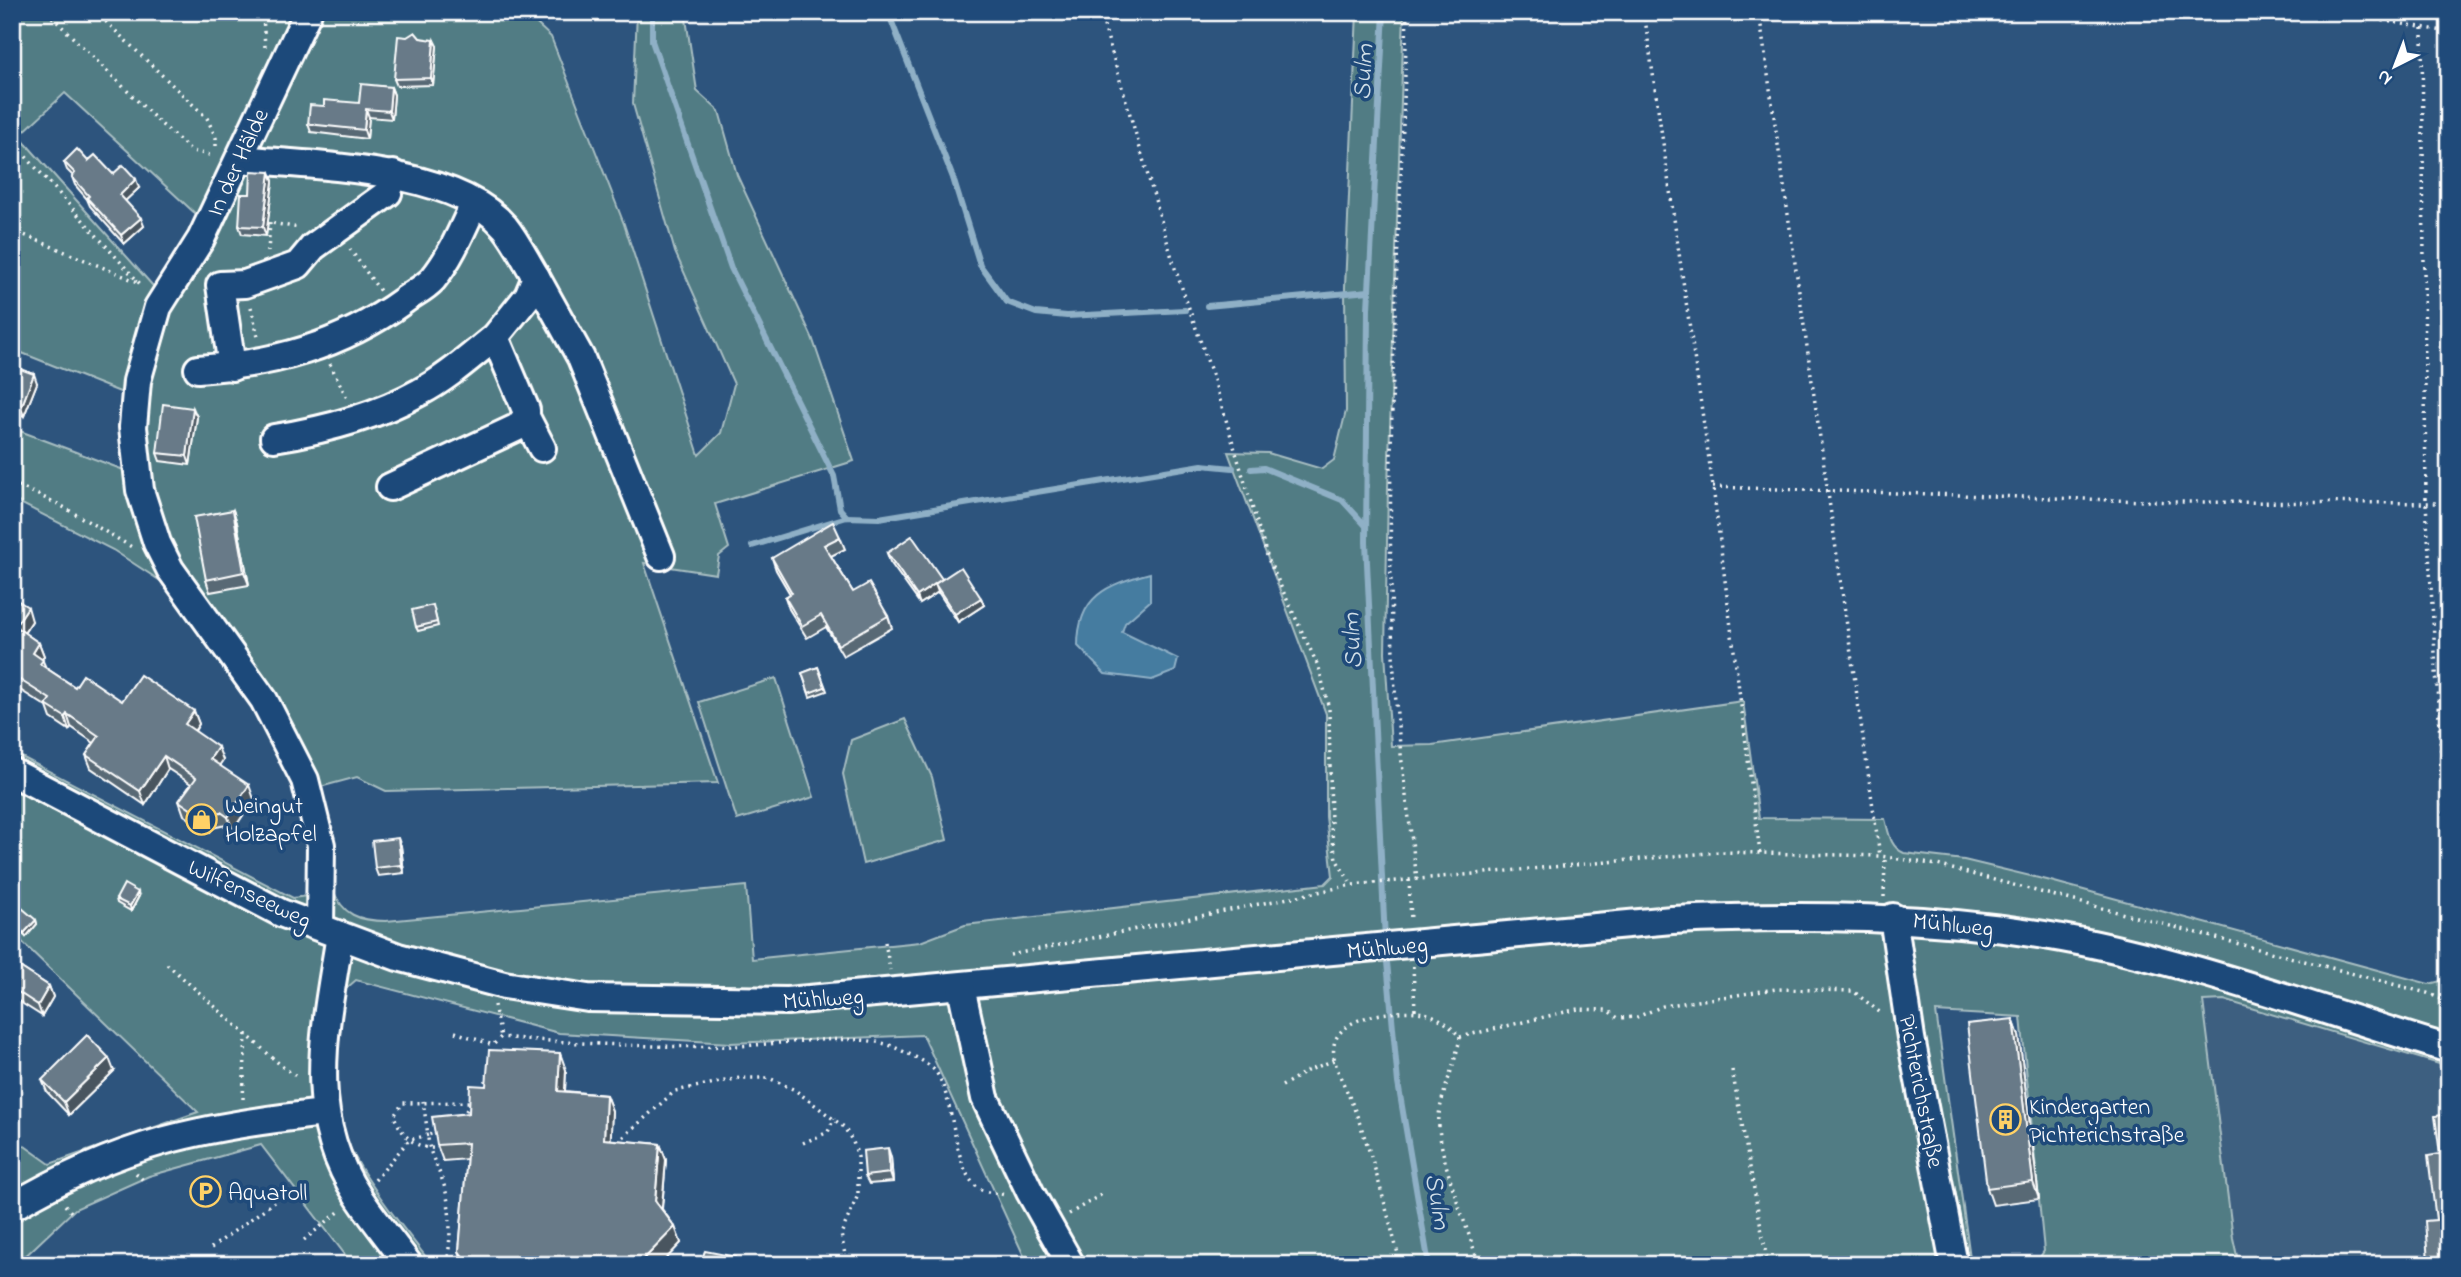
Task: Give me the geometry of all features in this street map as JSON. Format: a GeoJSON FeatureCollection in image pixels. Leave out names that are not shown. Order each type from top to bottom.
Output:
{"type":"FeatureCollection","features":[{"type":"Feature","properties":{"kind":"street","name":"In der Hälde"},"geometry":{"type":"LineString","coordinates":[[140,490],[133,427],[137,381],[158,307],[201,239],[308,12]]}},
{"type":"Feature","properties":{"kind":"street"},"geometry":{"type":"LineString","coordinates":[[240,159],[393,174],[432,184],[474,204],[504,226],[581,358],[661,556]]}},
{"type":"Feature","properties":{"kind":"street"},"geometry":{"type":"LineString","coordinates":[[232,367],[220,285],[246,284],[298,265],[313,247],[388,193],[393,174]]}},
{"type":"Feature","properties":{"kind":"street"},"geometry":{"type":"LineString","coordinates":[[198,369],[264,363],[322,347],[392,309],[431,281],[449,256],[474,204]]}},
{"type":"Feature","properties":{"kind":"street"},"geometry":{"type":"LineString","coordinates":[[274,438],[319,431],[357,419],[420,392],[495,337],[528,296],[536,278]]}},
{"type":"Feature","properties":{"kind":"street"},"geometry":{"type":"LineString","coordinates":[[495,337],[526,410],[526,418],[542,447]]}},
{"type":"Feature","properties":{"kind":"street"},"geometry":{"type":"LineString","coordinates":[[390,487],[518,427],[526,418]]}},
{"type":"Feature","properties":{"kind":"street","name":"Wilfenseeweg"},"geometry":{"type":"LineString","coordinates":[[140,490],[157,543],[170,569],[264,700],[305,780],[321,845],[330,931],[321,1084],[325,1113],[332,1140],[356,1194],[409,1265]]}},
{"type":"Feature","properties":{"kind":"street","name":"Wilfenseeweg"},"geometry":{"type":"LineString","coordinates":[[12,772],[281,912],[330,931]]}},
{"type":"Feature","properties":{"kind":"street","name":"Mühlweg"},"geometry":{"type":"LineString","coordinates":[[330,931],[398,957],[489,981],[588,998],[674,1002],[787,1002],[1672,920],[1782,915],[1888,917],[1965,923],[2064,939],[2175,965],[2449,1049]]}},
{"type":"Feature","properties":{"kind":"street","name":"Pichterichstraße"},"geometry":{"type":"LineString","coordinates":[[1888,917],[1954,1265]]}},
{"type":"Feature","properties":{"kind":"street"},"geometry":{"type":"LineString","coordinates":[[961,987],[985,1098],[1030,1192],[1071,1265]]}},
{"type":"Feature","properties":{"kind":"street"},"geometry":{"type":"LineString","coordinates":[[12,1207],[47,1186],[110,1157],[172,1136],[242,1122],[325,1113]]}},
{"type":"Feature","properties":{"kind":"path"},"geometry":{"type":"LineString","coordinates":[[47,12],[192,151],[216,156],[216,138],[207,118],[103,19],[87,12]]}},
{"type":"Feature","properties":{"kind":"path"},"geometry":{"type":"LineString","coordinates":[[1100,12],[1175,268],[1214,380],[1268,559],[1320,668],[1329,709],[1331,828],[1336,859],[1352,885]]}},
{"type":"Feature","properties":{"kind":"path"},"geometry":{"type":"LineString","coordinates":[[1003,956],[1352,885],[1417,879],[1400,760],[1393,651],[1391,481],[1407,12]]}},
{"type":"Feature","properties":{"kind":"path"},"geometry":{"type":"LineString","coordinates":[[1644,12],[1713,487],[1760,853]]}},
{"type":"Feature","properties":{"kind":"path"},"geometry":{"type":"LineString","coordinates":[[1759,12],[1883,857],[1888,917]]}},
{"type":"Feature","properties":{"kind":"path"},"geometry":{"type":"LineString","coordinates":[[2334,12],[2449,32]]}},
{"type":"Feature","properties":{"kind":"path"},"geometry":{"type":"LineString","coordinates":[[2422,28],[2426,503],[2449,888]]}},
{"type":"Feature","properties":{"kind":"path"},"geometry":{"type":"LineString","coordinates":[[12,141],[140,283],[158,307]]}},
{"type":"Feature","properties":{"kind":"path"},"geometry":{"type":"LineString","coordinates":[[268,258],[266,221],[298,227]]}},
{"type":"Feature","properties":{"kind":"path"},"geometry":{"type":"LineString","coordinates":[[12,230],[140,283]]}},
{"type":"Feature","properties":{"kind":"path"},"geometry":{"type":"LineString","coordinates":[[357,258],[367,273]]}},
{"type":"Feature","properties":{"kind":"path"},"geometry":{"type":"LineString","coordinates":[[246,284],[264,363]]}},
{"type":"Feature","properties":{"kind":"path"},"geometry":{"type":"LineString","coordinates":[[322,347],[357,419]]}},
{"type":"Feature","properties":{"kind":"path"},"geometry":{"type":"LineString","coordinates":[[12,483],[60,505],[138,550]]}},
{"type":"Feature","properties":{"kind":"path"},"geometry":{"type":"LineString","coordinates":[[1713,487],[2176,502],[2449,503]]}},
{"type":"Feature","properties":{"kind":"path"},"geometry":{"type":"LineString","coordinates":[[1409,880],[1415,1010]]}},
{"type":"Feature","properties":{"kind":"path"},"geometry":{"type":"LineString","coordinates":[[167,964],[284,1069],[304,1082],[321,1084]]}},
{"type":"Feature","properties":{"kind":"path"},"geometry":{"type":"LineString","coordinates":[[1460,1037],[1578,1009],[1606,1010],[1618,1018],[1637,1017],[1662,1006],[1808,988],[1853,991],[1911,1038]]}},
{"type":"Feature","properties":{"kind":"path"},"geometry":{"type":"LineString","coordinates":[[1401,1265],[1358,1118],[1334,1060],[1335,1041],[1347,1025],[1374,1015],[1415,1010],[1446,1020],[1460,1037],[1455,1065],[1439,1113],[1441,1142],[1479,1265]]}},
{"type":"Feature","properties":{"kind":"path"},"geometry":{"type":"LineString","coordinates":[[455,1032],[493,1045]]}},
{"type":"Feature","properties":{"kind":"path"},"geometry":{"type":"LineString","coordinates":[[242,1122],[246,1034]]}},
{"type":"Feature","properties":{"kind":"path"},"geometry":{"type":"LineString","coordinates":[[491,1056],[493,1045],[501,1037],[596,1046],[734,1046],[869,1039],[893,1047],[933,1068],[944,1083],[969,1179],[982,1191],[1018,1197],[1030,1192]]}},
{"type":"Feature","properties":{"kind":"path"},"geometry":{"type":"LineString","coordinates":[[1282,1086],[1334,1060]]}},
{"type":"Feature","properties":{"kind":"path"},"geometry":{"type":"LineString","coordinates":[[457,1124],[485,1086],[489,1066]]}},
{"type":"Feature","properties":{"kind":"path"},"geometry":{"type":"LineString","coordinates":[[1732,1070],[1768,1265]]}},
{"type":"Feature","properties":{"kind":"path"},"geometry":{"type":"LineString","coordinates":[[617,1143],[675,1091],[740,1078],[769,1078],[795,1090],[834,1118],[853,1142],[858,1157],[858,1195],[841,1234],[847,1265]]}},
{"type":"Feature","properties":{"kind":"path"},"geometry":{"type":"LineString","coordinates":[[423,1101],[428,1149],[444,1183],[451,1235],[447,1265]]}},
{"type":"Feature","properties":{"kind":"path"},"geometry":{"type":"LineString","coordinates":[[440,1148],[428,1149],[401,1133],[394,1116],[403,1103],[472,1102]]}},
{"type":"Feature","properties":{"kind":"path"},"geometry":{"type":"LineString","coordinates":[[803,1143],[828,1132],[834,1118]]}},
{"type":"Feature","properties":{"kind":"path"},"geometry":{"type":"LineString","coordinates":[[304,1240],[378,1177],[409,1140],[449,1128]]}},
{"type":"Feature","properties":{"kind":"path"},"geometry":{"type":"LineString","coordinates":[[1049,1226],[1104,1193]]}},
{"type":"Feature","properties":{"kind":"path"},"geometry":{"type":"LineString","coordinates":[[211,1248],[274,1202]]}},
{"type":"Feature","properties":{"kind":"path"},"geometry":{"type":"LineString","coordinates":[[2164,1259],[2165,1265]]}},
{"type":"Feature","properties":{"kind":"shaded area"},"geometry":{"type":"Polygon","coordinates":[[[1150,573],[1150,601],[1125,623],[1122,632],[1178,659],[1175,671],[1152,680],[1105,674],[1078,646],[1083,615],[1089,604],[1108,588],[1150,573]]]}},
{"type":"Feature","properties":{"kind":"shaded area"},"geometry":{"type":"Polygon","coordinates":[[[2223,1000],[2449,1067],[2449,1265],[2239,1265],[2233,1238],[2203,1001],[2223,1000]]]}},
{"type":"Feature","properties":{"kind":"green space"},"geometry":{"type":"Polygon","coordinates":[[[12,12],[524,12],[551,37],[624,224],[699,455],[721,433],[734,384],[675,252],[633,104],[637,12],[685,12],[697,91],[719,111],[737,175],[812,337],[854,461],[715,504],[729,548],[719,556],[716,574],[644,563],[718,783],[386,791],[357,777],[320,787],[333,889],[341,905],[360,918],[386,921],[746,886],[752,959],[920,942],[965,925],[1325,884],[1333,876],[1326,817],[1326,714],[1228,452],[1268,453],[1322,469],[1334,460],[1346,411],[1345,287],[1357,12],[1404,12],[1385,652],[1391,746],[1432,745],[1743,701],[1759,818],[1885,819],[1893,843],[1904,853],[1964,860],[2047,880],[2429,984],[2445,980],[2448,970],[2449,931],[2449,1067],[2224,1000],[2203,1001],[2233,1238],[2239,1265],[1996,1265],[2038,1260],[2044,1251],[2021,1017],[1936,1012],[1971,1265],[1028,1265],[923,1035],[730,1043],[559,1033],[356,980],[341,993],[334,1065],[337,1112],[356,1160],[370,1183],[432,1265],[353,1265],[261,1145],[149,1176],[75,1209],[16,1265],[12,1265],[12,1137],[50,1164],[198,1112],[18,938],[12,945],[12,752],[293,898],[306,896],[313,857],[296,780],[258,704],[193,617],[162,582],[113,550],[12,499],[12,428],[129,472],[125,394],[12,349],[12,12]],[[65,93],[19,136],[153,286],[159,284],[199,217],[65,93]]]}},
{"type":"Feature","properties":{"kind":"green space"},"geometry":{"type":"Polygon","coordinates":[[[776,678],[814,797],[737,820],[699,702],[776,678]]]}},
{"type":"Feature","properties":{"kind":"green space"},"geometry":{"type":"Polygon","coordinates":[[[905,719],[932,777],[947,840],[863,864],[843,774],[851,740],[905,719]]]}},
{"type":"Feature","properties":{"kind":"building"},"geometry":{"type":"Polygon","coordinates":[[[415,32],[420,38],[434,40],[431,78],[394,79],[398,36],[407,37],[415,32]]]}},
{"type":"Feature","properties":{"kind":"building"},"geometry":{"type":"Polygon","coordinates":[[[361,84],[391,87],[389,111],[366,109],[364,130],[308,124],[310,105],[324,106],[324,100],[359,103],[361,84]]]}},
{"type":"Feature","properties":{"kind":"building"},"geometry":{"type":"Polygon","coordinates":[[[77,149],[88,161],[95,155],[113,174],[123,165],[136,179],[120,195],[141,218],[121,235],[87,198],[89,196],[72,177],[75,173],[64,162],[77,149]]]}},
{"type":"Feature","properties":{"kind":"building"},"geometry":{"type":"Polygon","coordinates":[[[251,171],[270,172],[263,227],[239,226],[241,194],[250,194],[251,171]]]}},
{"type":"Feature","properties":{"kind":"building"},"geometry":{"type":"Polygon","coordinates":[[[12,366],[34,374],[21,408],[12,404],[12,366]]]}},
{"type":"Feature","properties":{"kind":"building"},"geometry":{"type":"Polygon","coordinates":[[[163,404],[193,408],[187,456],[157,453],[163,404]]]}},
{"type":"Feature","properties":{"kind":"building"},"geometry":{"type":"Polygon","coordinates":[[[233,510],[244,572],[206,580],[194,517],[233,510]]]}},
{"type":"Feature","properties":{"kind":"building"},"geometry":{"type":"Polygon","coordinates":[[[833,522],[840,537],[824,545],[853,592],[869,583],[888,616],[838,645],[821,615],[802,626],[785,597],[792,593],[772,558],[833,522]]]}},
{"type":"Feature","properties":{"kind":"building"},"geometry":{"type":"Polygon","coordinates":[[[912,536],[942,579],[917,596],[887,553],[912,536]]]}},
{"type":"Feature","properties":{"kind":"building"},"geometry":{"type":"Polygon","coordinates":[[[961,567],[981,598],[955,614],[935,584],[961,567]]]}},
{"type":"Feature","properties":{"kind":"building"},"geometry":{"type":"Polygon","coordinates":[[[12,597],[28,607],[15,626],[39,643],[33,653],[43,660],[40,664],[75,687],[83,675],[122,701],[140,675],[194,711],[185,724],[218,747],[210,759],[249,785],[228,817],[221,812],[207,815],[205,819],[179,801],[196,778],[164,756],[140,791],[86,755],[99,736],[67,714],[65,717],[46,705],[50,699],[12,675],[12,597]]]}},
{"type":"Feature","properties":{"kind":"building"},"geometry":{"type":"Polygon","coordinates":[[[433,605],[437,622],[416,627],[412,610],[433,605]]]}},
{"type":"Feature","properties":{"kind":"building"},"geometry":{"type":"Polygon","coordinates":[[[818,667],[825,687],[809,693],[802,673],[818,667]]]}},
{"type":"Feature","properties":{"kind":"building"},"geometry":{"type":"Polygon","coordinates":[[[398,838],[401,865],[375,868],[372,841],[398,838]]]}},
{"type":"Feature","properties":{"kind":"building"},"geometry":{"type":"Polygon","coordinates":[[[124,884],[138,892],[130,906],[116,899],[124,884]]]}},
{"type":"Feature","properties":{"kind":"building"},"geometry":{"type":"Polygon","coordinates":[[[22,908],[36,920],[24,933],[12,922],[22,908]]]}},
{"type":"Feature","properties":{"kind":"building"},"geometry":{"type":"Polygon","coordinates":[[[12,962],[49,986],[38,1005],[12,988],[12,962]]]}},
{"type":"Feature","properties":{"kind":"building","name":"Kindergarten Pichterichstraße"},"geometry":{"type":"Polygon","coordinates":[[[2013,1019],[2033,1182],[1987,1188],[1967,1024],[2013,1019]]]}},
{"type":"Feature","properties":{"kind":"building"},"geometry":{"type":"Polygon","coordinates":[[[87,1035],[109,1058],[64,1102],[42,1080],[87,1035]]]}},
{"type":"Feature","properties":{"kind":"building"},"geometry":{"type":"Polygon","coordinates":[[[489,1050],[560,1053],[558,1091],[606,1095],[604,1139],[660,1144],[655,1201],[675,1227],[638,1265],[469,1265],[459,1251],[468,1143],[437,1145],[432,1117],[469,1113],[470,1085],[486,1086],[489,1050]]]}},
{"type":"Feature","properties":{"kind":"building"},"geometry":{"type":"Polygon","coordinates":[[[2449,1114],[2449,1265],[2437,1265],[2437,1261],[2428,1262],[2425,1221],[2436,1220],[2428,1156],[2440,1154],[2435,1116],[2449,1114]]]}},
{"type":"Feature","properties":{"kind":"building"},"geometry":{"type":"Polygon","coordinates":[[[888,1148],[890,1173],[865,1176],[863,1151],[888,1148]]]}},
{"type":"Feature","properties":{"kind":"building"},"geometry":{"type":"Polygon","coordinates":[[[705,1251],[736,1257],[736,1265],[699,1265],[705,1251]]]}},
{"type":"Feature","properties":{"kind":"waterway"},"geometry":{"type":"LineString","coordinates":[[652,12],[652,41],[731,268],[834,476],[840,509],[847,517]]}},
{"type":"Feature","properties":{"kind":"waterway"},"geometry":{"type":"LineString","coordinates":[[888,12],[953,178],[980,265],[1007,302],[1036,313],[1067,316],[1185,310]]}},
{"type":"Feature","properties":{"kind":"waterway","name":"Sulm"},"geometry":{"type":"LineString","coordinates":[[1384,12],[1368,309],[1366,542],[1385,940]]}},
{"type":"Feature","properties":{"kind":"waterway"},"geometry":{"type":"LineString","coordinates":[[1207,306],[1369,291]]}},
{"type":"Feature","properties":{"kind":"waterway"},"geometry":{"type":"LineString","coordinates":[[752,546],[847,517],[879,518],[1202,465],[1233,468]]}},
{"type":"Feature","properties":{"kind":"waterway"},"geometry":{"type":"LineString","coordinates":[[1251,469],[1264,468],[1342,500],[1366,526]]}},
{"type":"Feature","properties":{"kind":"waterway","name":"Sulm"},"geometry":{"type":"LineString","coordinates":[[1386,951],[1398,1083],[1429,1265]]}},
{"type":"Feature","properties":{"kind":"place","name":"Weingut Holzapfel"},"geometry":{"type":"Point","coordinates":[202,819]}},
{"type":"Feature","properties":{"kind":"place","name":"Kindergarten Pichterichstraße"},"geometry":{"type":"Point","coordinates":[2006,1120]}},
{"type":"Feature","properties":{"kind":"place","name":"Aquatoll"},"geometry":{"type":"Point","coordinates":[205,1192]}}]}
